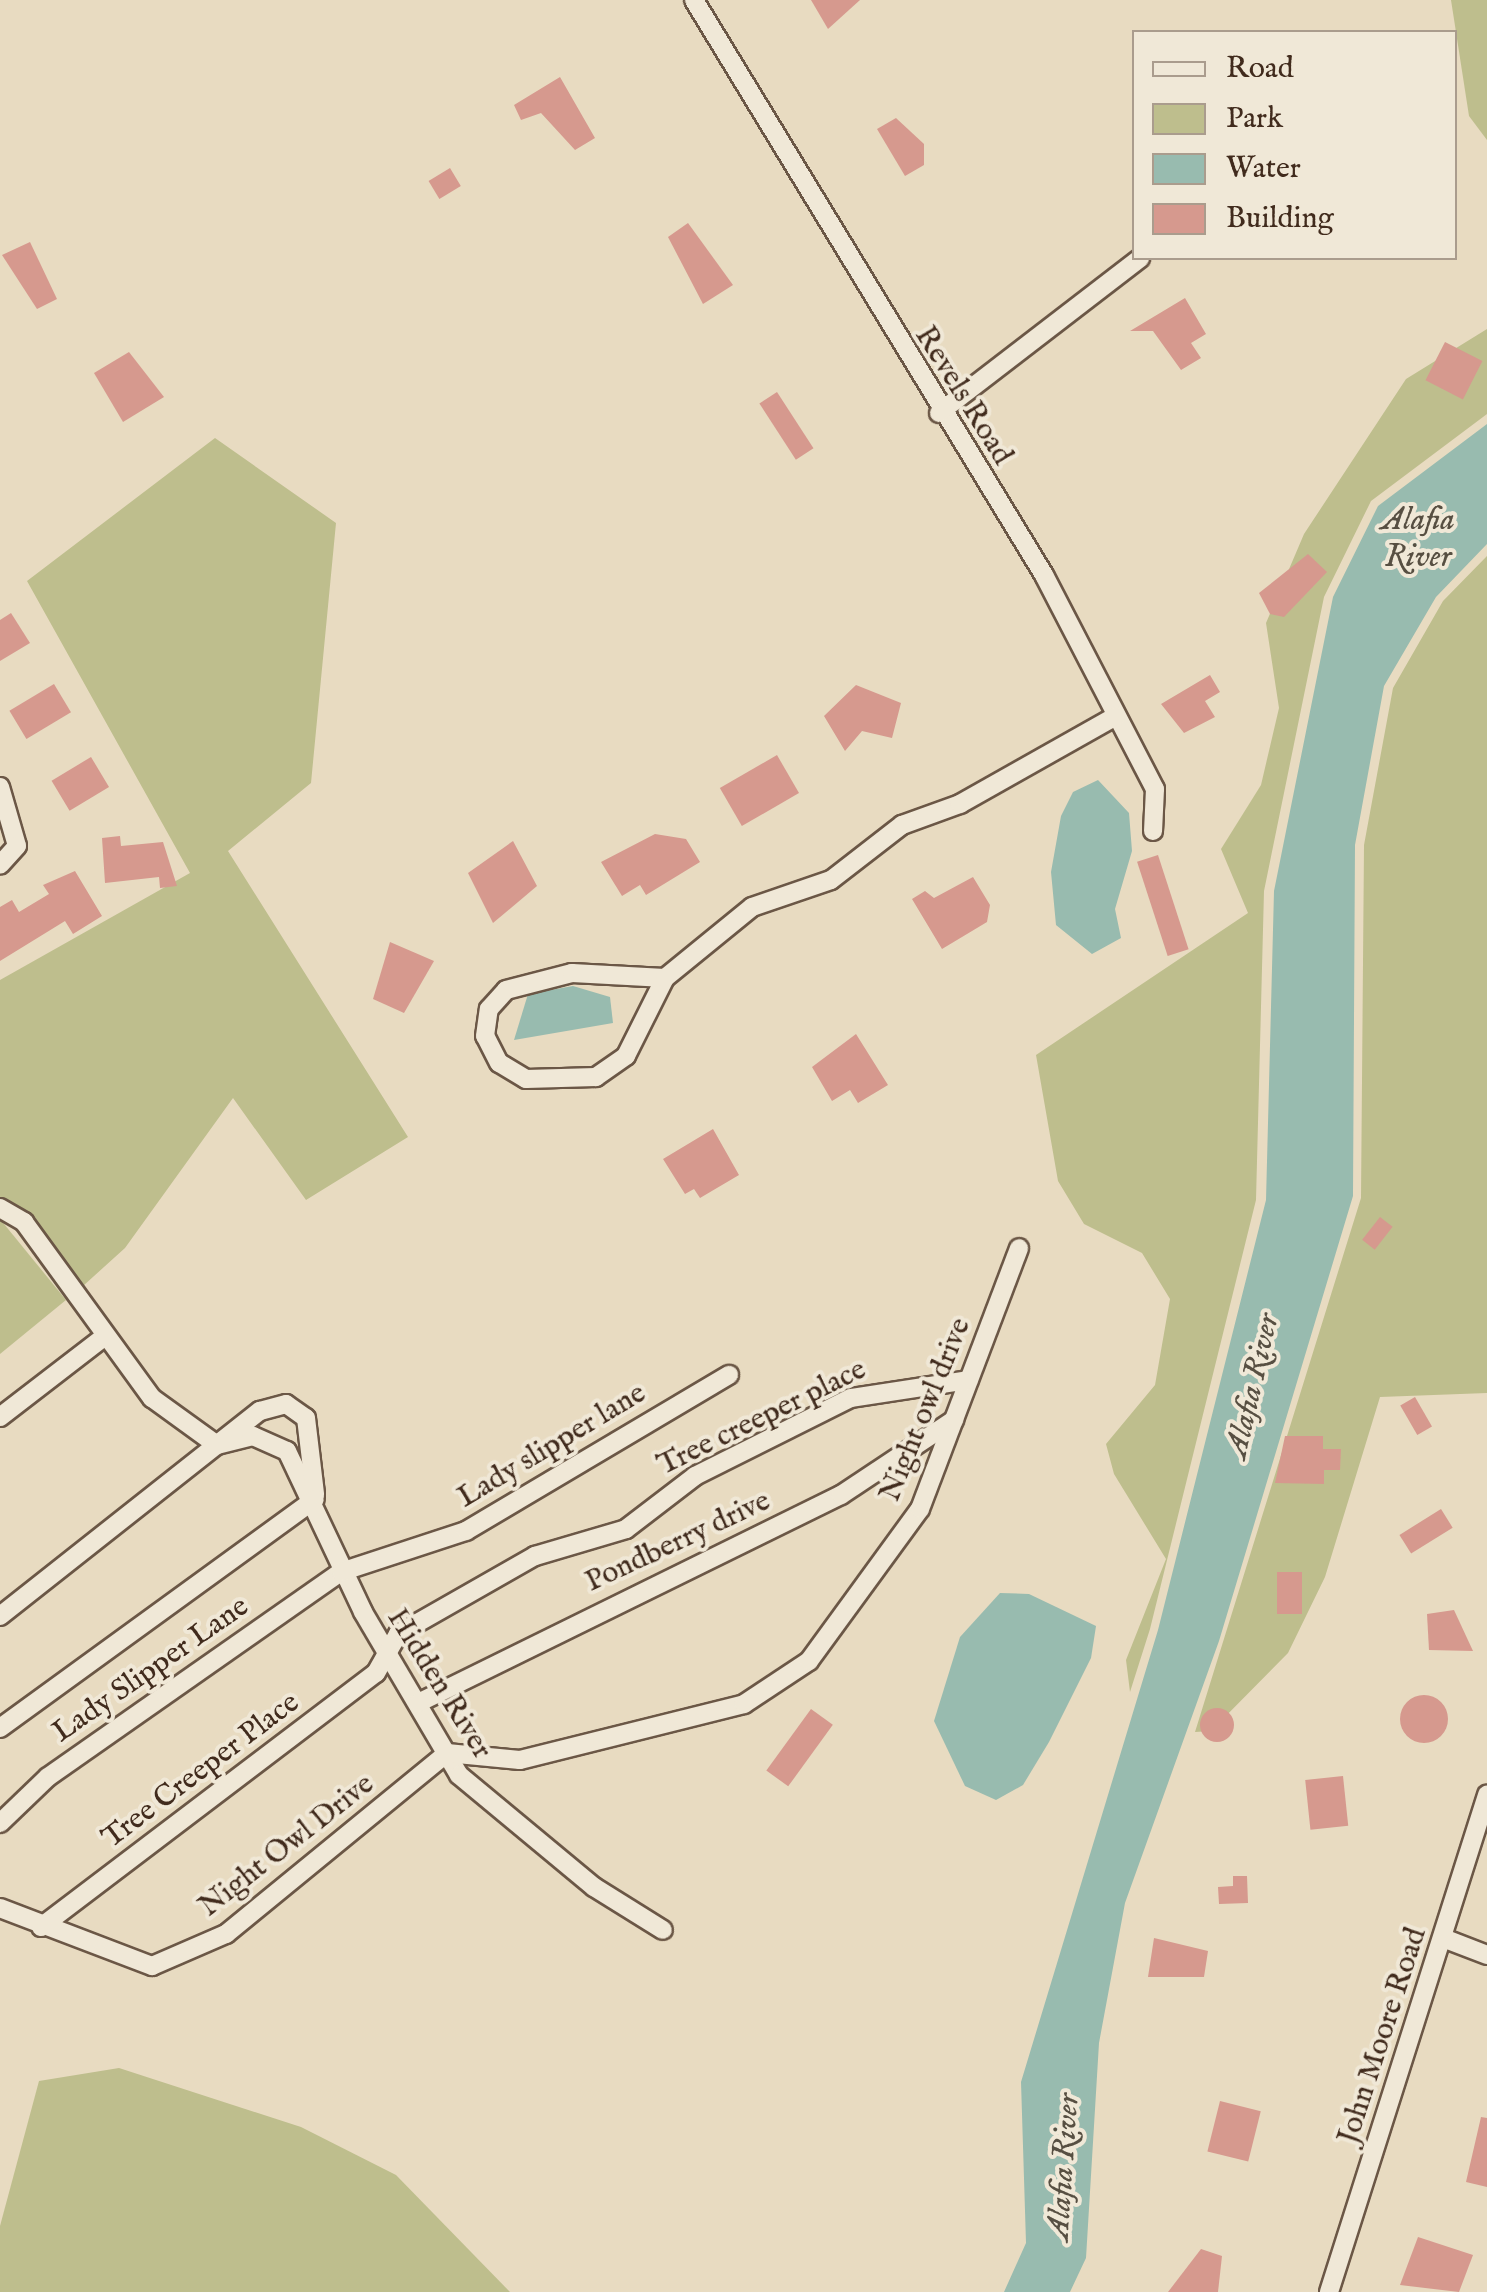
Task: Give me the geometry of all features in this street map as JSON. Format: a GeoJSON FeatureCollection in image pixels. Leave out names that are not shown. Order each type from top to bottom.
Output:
{"type":"FeatureCollection","features":[{"type":"Feature","properties":{"kind":"street","name":"Revels Road"},"geometry":{"type":"LineString","coordinates":[[694,0],[939,413],[1044,574],[1155,789],[1154,831]]}},
{"type":"Feature","properties":{"kind":"street"},"geometry":{"type":"LineString","coordinates":[[939,413],[1137,260]]}},
{"type":"Feature","properties":{"kind":"street"},"geometry":{"type":"LineString","coordinates":[[664,978],[532,978],[490,1009],[485,1036],[498,1063],[526,1080],[596,1076],[626,1056],[664,978],[752,907],[831,880],[902,825],[960,804],[1116,716]]}},
{"type":"Feature","properties":{"kind":"street"},"geometry":{"type":"LineString","coordinates":[[0,786],[17,846],[0,865]]}},
{"type":"Feature","properties":{"kind":"street"},"geometry":{"type":"LineString","coordinates":[[0,1208],[24,1222],[152,1398],[218,1445]]}},
{"type":"Feature","properties":{"kind":"street","name":"Night owl drive"},"geometry":{"type":"LineString","coordinates":[[447,1753],[520,1760],[744,1704],[808,1661],[856,1608],[920,1509],[1019,1248]]}},
{"type":"Feature","properties":{"kind":"street"},"geometry":{"type":"LineString","coordinates":[[0,1417],[105,1336]]}},
{"type":"Feature","properties":{"kind":"street","name":"Lady slipper lane"},"geometry":{"type":"LineString","coordinates":[[342,1572],[466,1531],[729,1375]]}},
{"type":"Feature","properties":{"kind":"street","name":"Tree creeper place"},"geometry":{"type":"LineString","coordinates":[[389,1654],[398,1634],[535,1556],[626,1529],[694,1476],[852,1398],[969,1380]]}},
{"type":"Feature","properties":{"kind":"street","name":"Hidden River"},"geometry":{"type":"LineString","coordinates":[[0,1616],[260,1411],[286,1404],[314,1437],[315,1499]]}},
{"type":"Feature","properties":{"kind":"street","name":"Pondberry drive"},"geometry":{"type":"LineString","coordinates":[[418,1703],[841,1495],[954,1420]]}},
{"type":"Feature","properties":{"kind":"street","name":"Hidden River"},"geometry":{"type":"LineString","coordinates":[[218,1445],[252,1436],[276,1443],[315,1499],[342,1572],[447,1753],[523,1830],[662,1930]]}},
{"type":"Feature","properties":{"kind":"street"},"geometry":{"type":"LineString","coordinates":[[0,1728],[315,1499]]}},
{"type":"Feature","properties":{"kind":"street","name":"Lady Slipper Lane"},"geometry":{"type":"LineString","coordinates":[[0,1823],[62,1766],[342,1572]]}},
{"type":"Feature","properties":{"kind":"street","name":"Tree Creeper Place"},"geometry":{"type":"LineString","coordinates":[[41,1927],[389,1654]]}},
{"type":"Feature","properties":{"kind":"street","name":"Night Owl Drive"},"geometry":{"type":"LineString","coordinates":[[41,1927],[152,1966],[226,1934],[447,1753]]}},
{"type":"Feature","properties":{"kind":"street","name":"John Moore Road"},"geometry":{"type":"LineString","coordinates":[[1330,2292],[1487,1795]]}},
{"type":"Feature","properties":{"kind":"street"},"geometry":{"type":"LineString","coordinates":[[0,1908],[41,1927]]}},
{"type":"Feature","properties":{"kind":"street"},"geometry":{"type":"LineString","coordinates":[[1443,1938],[1487,1954]]}},
{"type":"Feature","properties":{"kind":"green space"},"geometry":{"type":"Polygon","coordinates":[[[1451,0],[1487,0],[1487,140],[1469,116],[1451,0]]]}},
{"type":"Feature","properties":{"kind":"green space"},"geometry":{"type":"Polygon","coordinates":[[[1487,329],[1487,414],[1371,501],[1324,597],[1264,891],[1256,1200],[1150,1629],[1130,1692],[1126,1660],[1166,1559],[1114,1474],[1106,1444],[1155,1385],[1170,1299],[1142,1253],[1084,1224],[1058,1181],[1036,1055],[1248,913],[1221,849],[1261,785],[1279,708],[1266,623],[1304,534],[1406,379],[1487,329]]]}},
{"type":"Feature","properties":{"kind":"green space"},"geometry":{"type":"Polygon","coordinates":[[[215,438],[336,523],[311,783],[228,851],[408,1137],[306,1200],[233,1098],[125,1248],[83,1286],[33,1216],[0,1198],[0,980],[190,873],[27,581],[215,438]]]}},
{"type":"Feature","properties":{"kind":"green space"},"geometry":{"type":"Polygon","coordinates":[[[1487,556],[1487,1393],[1380,1397],[1325,1577],[1288,1653],[1211,1731],[1195,1732],[1361,1198],[1364,845],[1393,688],[1443,601],[1487,556]]]}},
{"type":"Feature","properties":{"kind":"green space"},"geometry":{"type":"Polygon","coordinates":[[[0,1219],[66,1300],[0,1354],[0,1219]]]}},
{"type":"Feature","properties":{"kind":"green space"},"geometry":{"type":"Polygon","coordinates":[[[119,2068],[301,2127],[396,2175],[510,2292],[0,2292],[0,2226],[39,2081],[119,2068]]]}},
{"type":"Feature","properties":{"kind":"water","name":"Alafia River"},"geometry":{"type":"Polygon","coordinates":[[[1487,424],[1487,544],[1436,597],[1384,686],[1355,845],[1353,1196],[1219,1641],[1125,1903],[1099,2043],[1086,2258],[1070,2292],[1004,2292],[1026,2243],[1021,2082],[1158,1630],[1266,1200],[1274,891],[1333,597],[1378,506],[1487,424]]]}},
{"type":"Feature","properties":{"kind":"water"},"geometry":{"type":"Polygon","coordinates":[[[1098,780],[1129,813],[1132,851],[1115,909],[1121,938],[1092,954],[1056,925],[1051,872],[1061,816],[1073,792],[1098,780]]]}},
{"type":"Feature","properties":{"kind":"water"},"geometry":{"type":"Polygon","coordinates":[[[573,986],[610,997],[613,1023],[514,1040],[528,994],[573,986]]]}},
{"type":"Feature","properties":{"kind":"water"},"geometry":{"type":"Polygon","coordinates":[[[1000,1593],[1029,1594],[1096,1626],[1091,1658],[1049,1742],[1023,1785],[996,1800],[965,1786],[934,1721],[960,1637],[1000,1593]]]}},
{"type":"Feature","properties":{"kind":"building"},"geometry":{"type":"Polygon","coordinates":[[[811,0],[860,0],[828,29],[811,0]]]}},
{"type":"Feature","properties":{"kind":"building"},"geometry":{"type":"Polygon","coordinates":[[[560,77],[595,138],[575,150],[541,113],[521,120],[514,105],[560,77]]]}},
{"type":"Feature","properties":{"kind":"building"},"geometry":{"type":"Polygon","coordinates":[[[896,118],[924,144],[924,165],[905,176],[877,129],[896,118]]]}},
{"type":"Feature","properties":{"kind":"building"},"geometry":{"type":"Polygon","coordinates":[[[450,168],[461,186],[439,199],[429,181],[450,168]]]}},
{"type":"Feature","properties":{"kind":"building"},"geometry":{"type":"Polygon","coordinates":[[[688,223],[733,285],[703,304],[668,237],[688,223]]]}},
{"type":"Feature","properties":{"kind":"building"},"geometry":{"type":"Polygon","coordinates":[[[30,242],[57,299],[37,309],[2,255],[30,242]]]}},
{"type":"Feature","properties":{"kind":"building"},"geometry":{"type":"Polygon","coordinates":[[[1185,298],[1206,334],[1191,343],[1201,358],[1181,370],[1153,331],[1130,331],[1185,298]]]}},
{"type":"Feature","properties":{"kind":"building"},"geometry":{"type":"Polygon","coordinates":[[[1445,342],[1482,361],[1463,399],[1425,380],[1445,342]]]}},
{"type":"Feature","properties":{"kind":"building"},"geometry":{"type":"Polygon","coordinates":[[[129,352],[164,397],[123,422],[94,373],[129,352]]]}},
{"type":"Feature","properties":{"kind":"building"},"geometry":{"type":"Polygon","coordinates":[[[777,392],[813,448],[796,460],[759,403],[777,392]]]}},
{"type":"Feature","properties":{"kind":"building"},"geometry":{"type":"Polygon","coordinates":[[[1308,554],[1327,572],[1284,617],[1270,614],[1259,593],[1308,554]]]}},
{"type":"Feature","properties":{"kind":"building"},"geometry":{"type":"Polygon","coordinates":[[[11,613],[30,643],[0,661],[0,620],[11,613]]]}},
{"type":"Feature","properties":{"kind":"building"},"geometry":{"type":"Polygon","coordinates":[[[1210,675],[1220,692],[1205,701],[1215,717],[1184,733],[1161,704],[1210,675]]]}},
{"type":"Feature","properties":{"kind":"building"},"geometry":{"type":"Polygon","coordinates":[[[54,684],[71,712],[26,739],[9,711],[54,684]]]}},
{"type":"Feature","properties":{"kind":"building"},"geometry":{"type":"Polygon","coordinates":[[[856,685],[901,703],[892,738],[862,731],[845,751],[824,716],[856,685]]]}},
{"type":"Feature","properties":{"kind":"building"},"geometry":{"type":"Polygon","coordinates":[[[777,755],[799,793],[742,826],[720,788],[777,755]]]}},
{"type":"Feature","properties":{"kind":"building"},"geometry":{"type":"Polygon","coordinates":[[[91,757],[109,787],[70,811],[52,781],[91,757]]]}},
{"type":"Feature","properties":{"kind":"building"},"geometry":{"type":"Polygon","coordinates":[[[655,834],[686,839],[700,862],[646,895],[640,885],[622,896],[601,862],[655,834]]]}},
{"type":"Feature","properties":{"kind":"building"},"geometry":{"type":"Polygon","coordinates":[[[120,836],[121,846],[163,842],[177,886],[160,888],[159,877],[105,883],[102,838],[120,836]]]}},
{"type":"Feature","properties":{"kind":"building"},"geometry":{"type":"Polygon","coordinates":[[[513,841],[537,886],[493,923],[468,873],[513,841]]]}},
{"type":"Feature","properties":{"kind":"building"},"geometry":{"type":"Polygon","coordinates":[[[1158,855],[1189,949],[1168,956],[1137,862],[1158,855]]]}},
{"type":"Feature","properties":{"kind":"building"},"geometry":{"type":"Polygon","coordinates":[[[75,871],[102,916],[73,934],[65,921],[0,961],[0,907],[12,900],[19,912],[49,894],[43,885],[75,871]]]}},
{"type":"Feature","properties":{"kind":"building"},"geometry":{"type":"Polygon","coordinates":[[[973,877],[990,905],[987,922],[942,949],[912,899],[925,891],[934,898],[973,877]]]}},
{"type":"Feature","properties":{"kind":"building"},"geometry":{"type":"Polygon","coordinates":[[[390,942],[434,961],[404,1013],[373,999],[390,942]]]}},
{"type":"Feature","properties":{"kind":"building"},"geometry":{"type":"Polygon","coordinates":[[[856,1034],[888,1085],[858,1103],[850,1090],[832,1101],[812,1067],[856,1034]]]}},
{"type":"Feature","properties":{"kind":"building"},"geometry":{"type":"Polygon","coordinates":[[[713,1129],[739,1175],[700,1198],[694,1189],[685,1194],[663,1159],[713,1129]]]}},
{"type":"Feature","properties":{"kind":"building"},"geometry":{"type":"Polygon","coordinates":[[[1380,1217],[1393,1227],[1375,1250],[1362,1240],[1380,1217]]]}},
{"type":"Feature","properties":{"kind":"building"},"geometry":{"type":"Polygon","coordinates":[[[1415,1397],[1432,1426],[1417,1435],[1400,1406],[1415,1397]]]}},
{"type":"Feature","properties":{"kind":"building"},"geometry":{"type":"Polygon","coordinates":[[[1285,1436],[1323,1436],[1323,1449],[1341,1449],[1340,1470],[1324,1470],[1324,1484],[1275,1483],[1285,1436]]]}},
{"type":"Feature","properties":{"kind":"building"},"geometry":{"type":"Polygon","coordinates":[[[1441,1509],[1453,1528],[1411,1554],[1399,1535],[1441,1509]]]}},
{"type":"Feature","properties":{"kind":"building"},"geometry":{"type":"Polygon","coordinates":[[[1277,1572],[1302,1572],[1302,1614],[1277,1614],[1277,1572]]]}},
{"type":"Feature","properties":{"kind":"building"},"geometry":{"type":"Polygon","coordinates":[[[1454,1610],[1473,1651],[1429,1650],[1427,1614],[1454,1610]]]}},
{"type":"Feature","properties":{"kind":"building"},"geometry":{"type":"Polygon","coordinates":[[[1424,1695],[1441,1702],[1448,1719],[1441,1736],[1424,1743],[1407,1736],[1400,1719],[1407,1702],[1424,1695]]]}},
{"type":"Feature","properties":{"kind":"building"},"geometry":{"type":"Polygon","coordinates":[[[1217,1708],[1229,1713],[1234,1725],[1229,1737],[1217,1742],[1205,1737],[1200,1725],[1205,1713],[1217,1708]]]}},
{"type":"Feature","properties":{"kind":"building"},"geometry":{"type":"Polygon","coordinates":[[[811,1709],[833,1725],[788,1786],[766,1770],[811,1709]]]}},
{"type":"Feature","properties":{"kind":"building"},"geometry":{"type":"Polygon","coordinates":[[[1343,1776],[1348,1826],[1310,1830],[1305,1780],[1343,1776]]]}},
{"type":"Feature","properties":{"kind":"building"},"geometry":{"type":"Polygon","coordinates":[[[1233,1876],[1247,1876],[1248,1903],[1219,1904],[1218,1887],[1233,1886],[1233,1876]]]}},
{"type":"Feature","properties":{"kind":"building"},"geometry":{"type":"Polygon","coordinates":[[[1154,1938],[1208,1951],[1204,1977],[1148,1977],[1154,1938]]]}},
{"type":"Feature","properties":{"kind":"building"},"geometry":{"type":"Polygon","coordinates":[[[1220,2101],[1261,2111],[1248,2162],[1207,2151],[1220,2101]]]}},
{"type":"Feature","properties":{"kind":"building"},"geometry":{"type":"Polygon","coordinates":[[[1481,2117],[1487,2118],[1487,2187],[1466,2182],[1481,2117]]]}},
{"type":"Feature","properties":{"kind":"building"},"geometry":{"type":"Polygon","coordinates":[[[1418,2237],[1473,2255],[1459,2292],[1400,2285],[1418,2237]]]}},
{"type":"Feature","properties":{"kind":"building"},"geometry":{"type":"Polygon","coordinates":[[[1201,2249],[1222,2256],[1218,2292],[1168,2292],[1201,2249]]]}}]}
